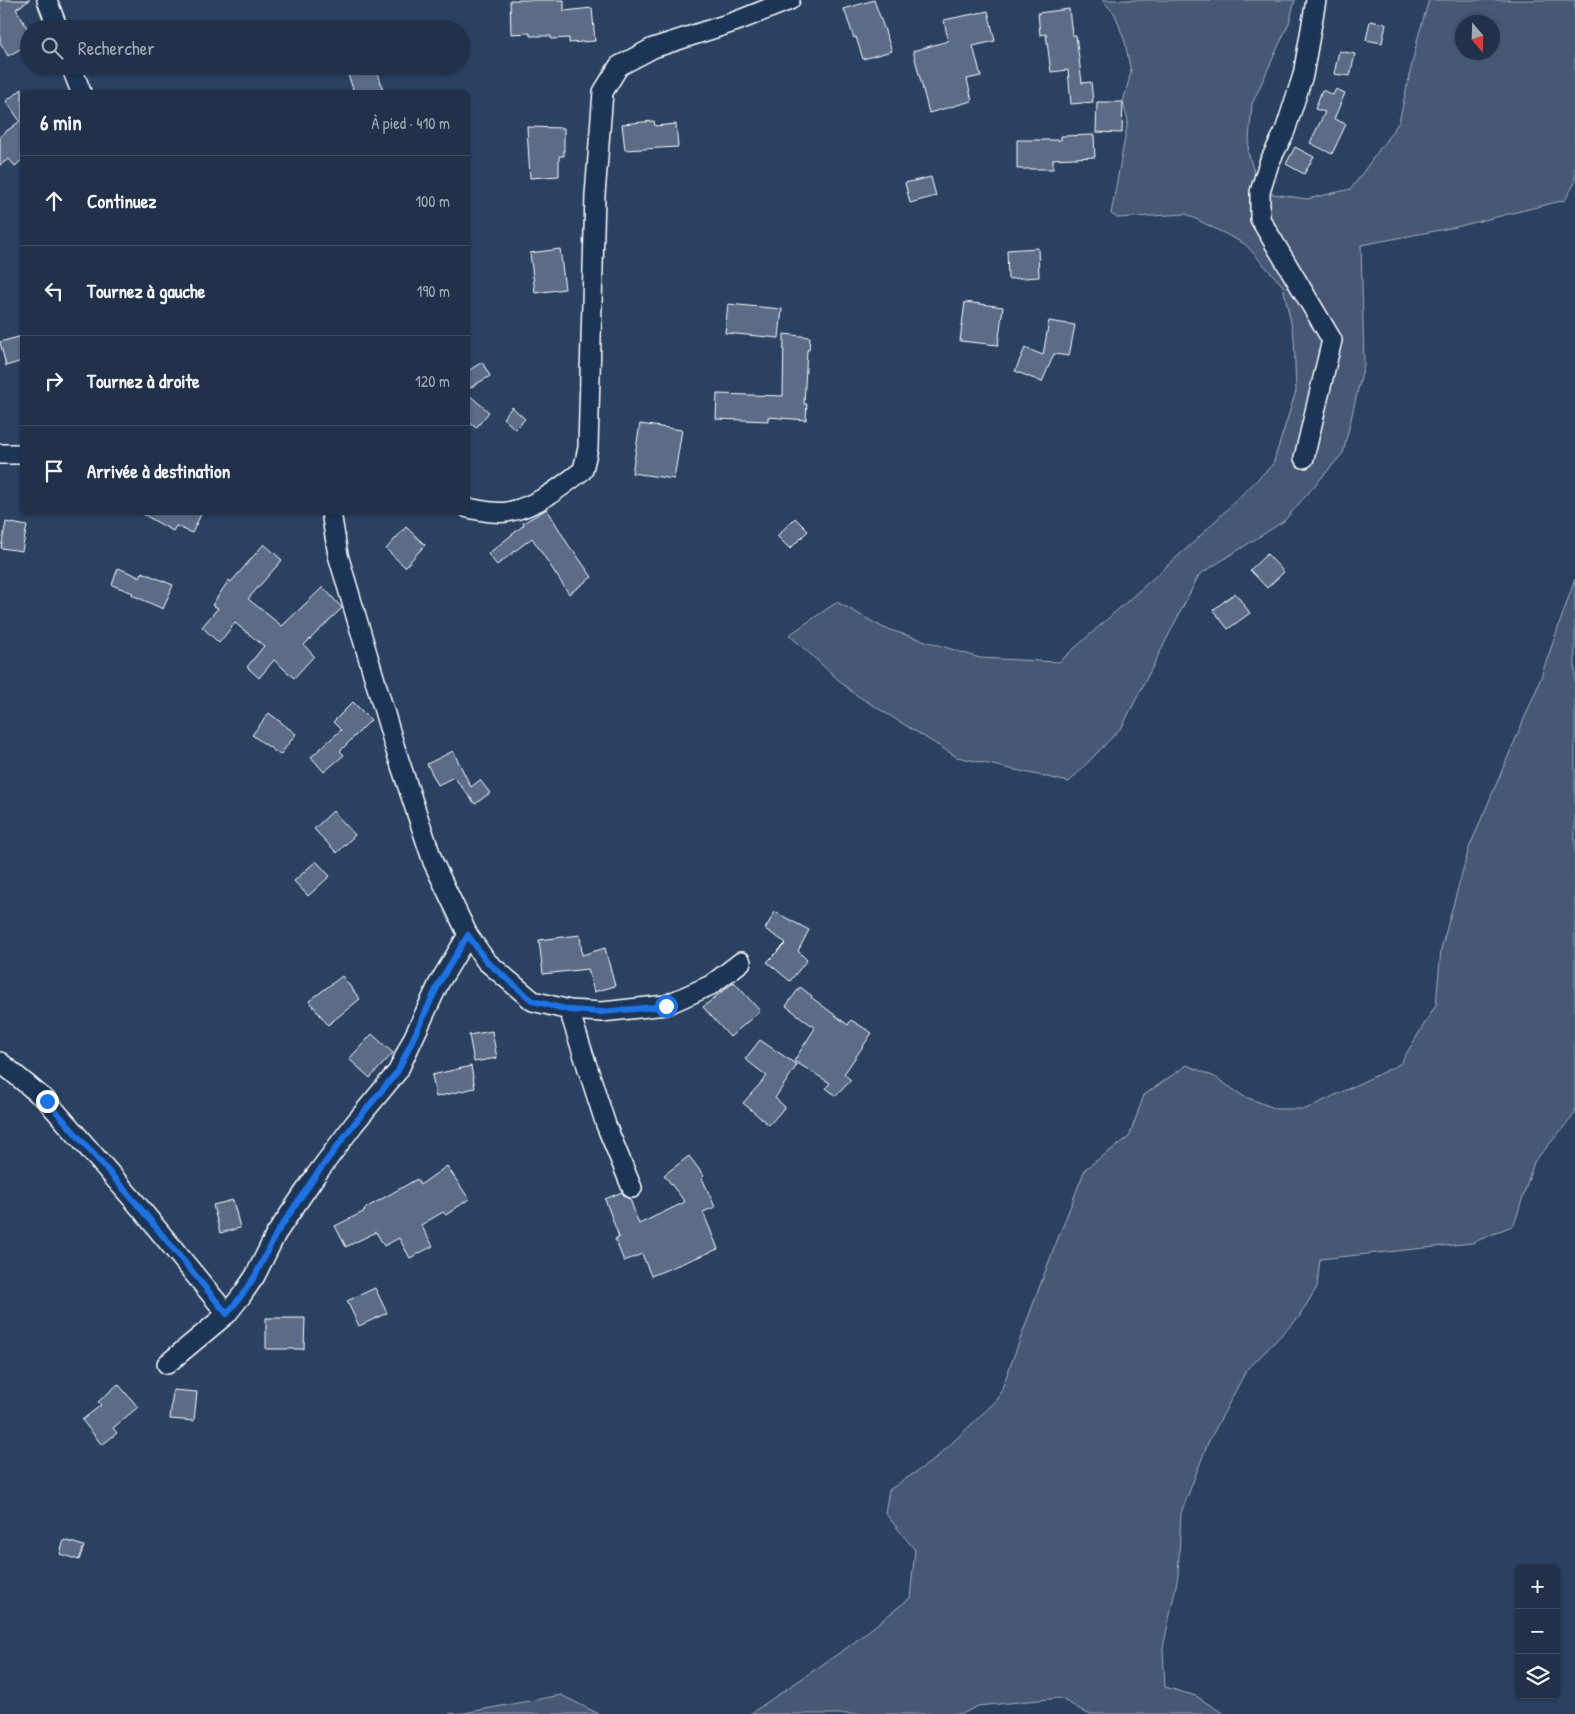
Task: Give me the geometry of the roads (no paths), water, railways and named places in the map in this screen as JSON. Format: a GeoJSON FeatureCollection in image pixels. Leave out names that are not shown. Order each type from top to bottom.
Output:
{"type":"FeatureCollection","features":[{"type":"Feature","properties":{"kind":"street"},"geometry":{"type":"LineString","coordinates":[[47,0],[55,20]]}},
{"type":"Feature","properties":{"kind":"street"},"geometry":{"type":"LineString","coordinates":[[470,508],[506,513],[538,502],[562,487],[583,470],[588,448],[595,195],[603,92],[619,66],[653,48],[737,21],[790,0]]}},
{"type":"Feature","properties":{"kind":"street"},"geometry":{"type":"LineString","coordinates":[[1304,458],[1332,340],[1260,220],[1260,192],[1269,163],[1285,131],[1303,76],[1316,0]]}},
{"type":"Feature","properties":{"kind":"street"},"geometry":{"type":"LineString","coordinates":[[74,75],[80,90]]}},
{"type":"Feature","properties":{"kind":"street"},"geometry":{"type":"LineString","coordinates":[[0,454],[20,454]]}},
{"type":"Feature","properties":{"kind":"street"},"geometry":{"type":"LineString","coordinates":[[332,515],[338,555],[395,748],[433,862],[468,935],[486,961],[533,1001],[569,1010],[602,1012],[666,1006],[711,985],[741,962]]}},
{"type":"Feature","properties":{"kind":"street"},"geometry":{"type":"LineString","coordinates":[[167,1364],[227,1314],[242,1295],[255,1276],[276,1234],[316,1175],[354,1124],[398,1071],[439,983],[468,935]]}},
{"type":"Feature","properties":{"kind":"street"},"geometry":{"type":"LineString","coordinates":[[569,1010],[606,1124],[632,1188]]}},
{"type":"Feature","properties":{"kind":"street"},"geometry":{"type":"LineString","coordinates":[[0,1062],[47,1101],[136,1203],[227,1314]]}}]}
